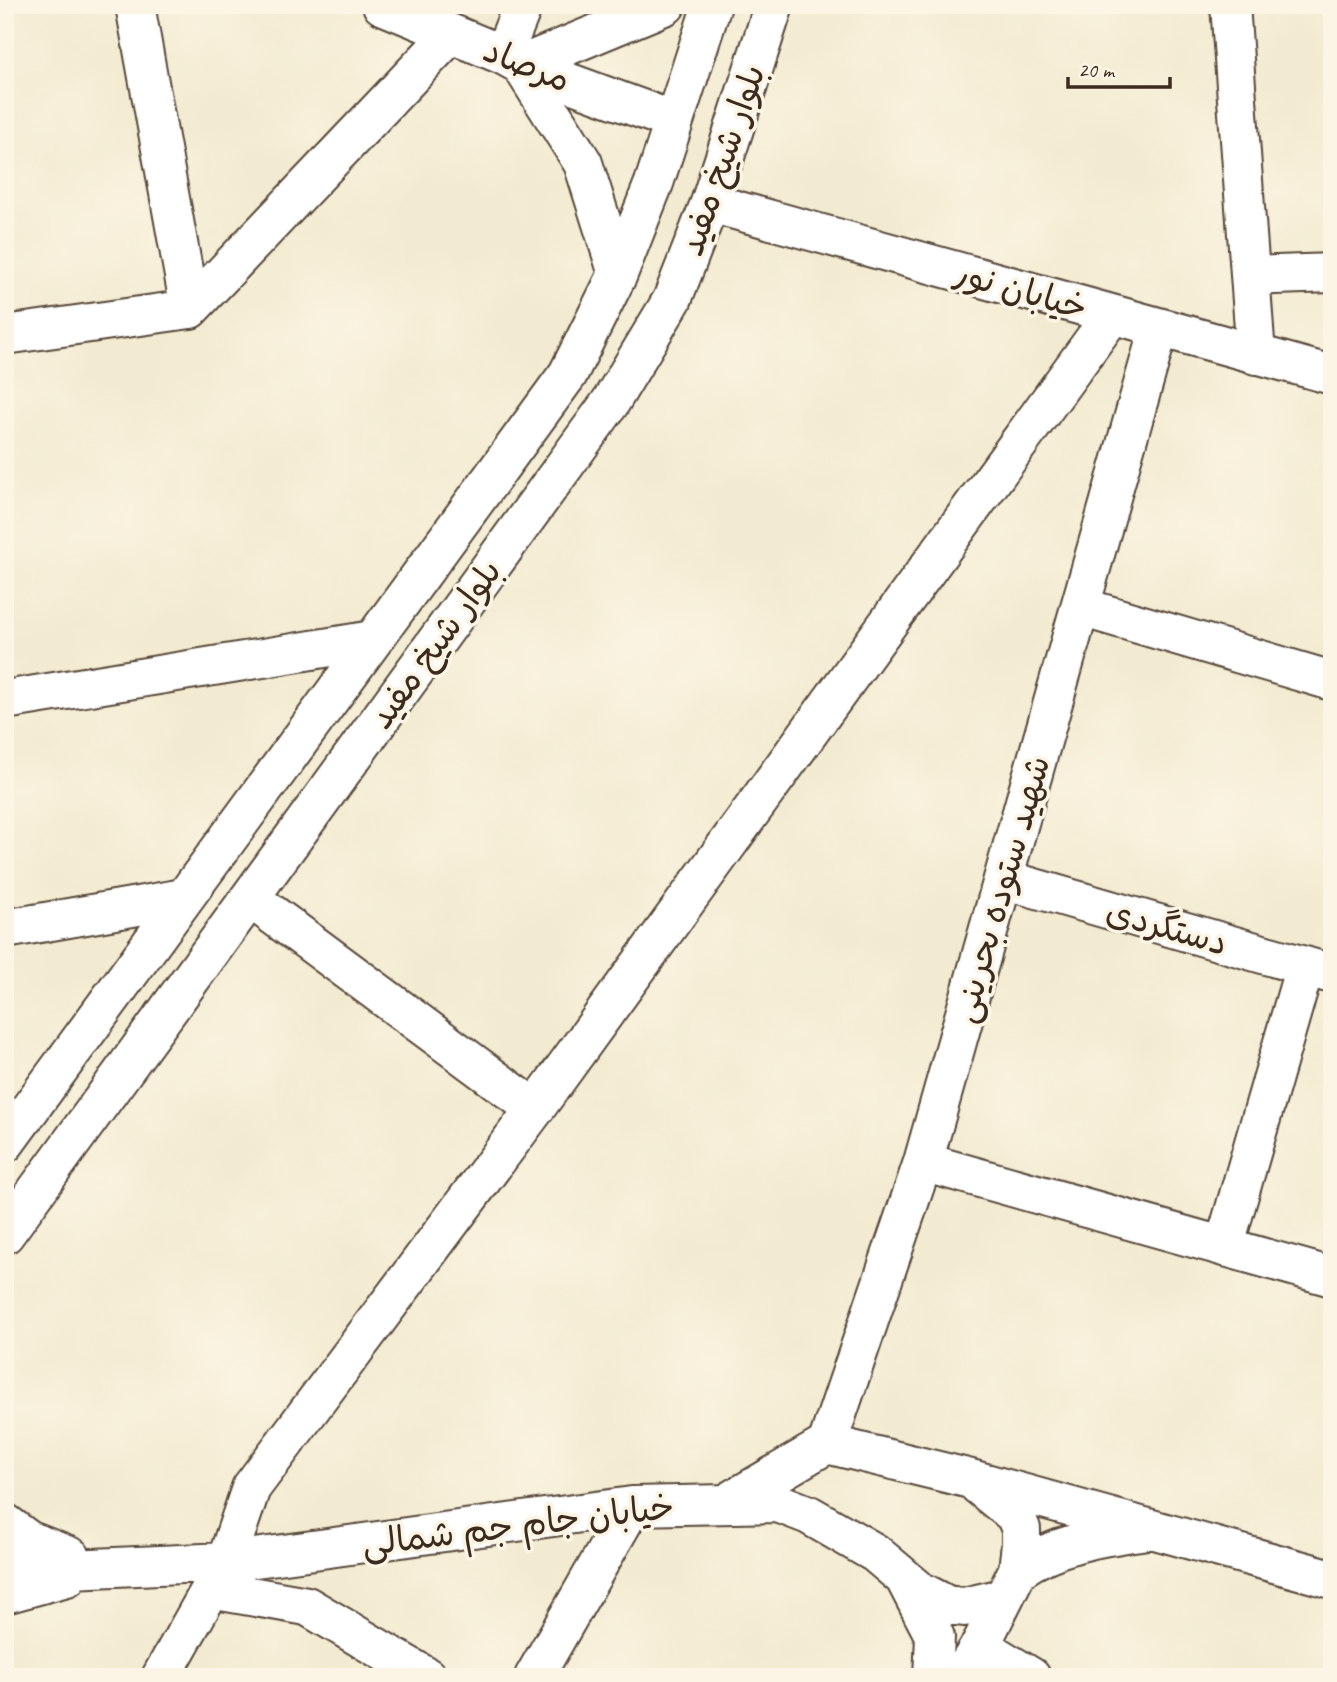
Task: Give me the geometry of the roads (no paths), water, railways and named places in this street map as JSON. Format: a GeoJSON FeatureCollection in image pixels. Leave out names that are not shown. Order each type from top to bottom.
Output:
{"type":"FeatureCollection","features":[{"type":"Feature","properties":{"kind":"street"},"geometry":{"type":"LineString","coordinates":[[135,5],[190,309]]}},
{"type":"Feature","properties":{"kind":"street","name":"مرصاد"},"geometry":{"type":"LineString","coordinates":[[382,5],[512,60],[674,121]]}},
{"type":"Feature","properties":{"kind":"street"},"geometry":{"type":"LineString","coordinates":[[523,5],[512,60],[583,163],[618,274]]}},
{"type":"Feature","properties":{"kind":"street"},"geometry":{"type":"LineString","coordinates":[[512,60],[666,5]]}},
{"type":"Feature","properties":{"kind":"street","name":"بلوار شیخ مفید"},"geometry":{"type":"LineString","coordinates":[[5,1143],[568,374],[618,274],[654,183],[712,5]]}},
{"type":"Feature","properties":{"kind":"street","name":"بلوار شیخ مفید"},"geometry":{"type":"LineString","coordinates":[[5,1234],[610,403],[672,300],[710,203],[774,5]]}},
{"type":"Feature","properties":{"kind":"street"},"geometry":{"type":"LineString","coordinates":[[1230,5],[1256,355]]}},
{"type":"Feature","properties":{"kind":"street"},"geometry":{"type":"LineString","coordinates":[[5,335],[190,309],[450,35]]}},
{"type":"Feature","properties":{"kind":"street","name":"خیابان نور"},"geometry":{"type":"LineString","coordinates":[[710,203],[1332,376]]}},
{"type":"Feature","properties":{"kind":"street"},"geometry":{"type":"LineString","coordinates":[[1250,276],[1332,273]]}},
{"type":"Feature","properties":{"kind":"street"},"geometry":{"type":"LineString","coordinates":[[161,1677],[218,1576],[251,1488],[535,1109],[1112,315]]}},
{"type":"Feature","properties":{"kind":"street","name":"شهید ستوده بحرینی"},"geometry":{"type":"LineString","coordinates":[[827,1444],[923,1162],[1159,328]]}},
{"type":"Feature","properties":{"kind":"street"},"geometry":{"type":"LineString","coordinates":[[1081,607],[1332,681]]}},
{"type":"Feature","properties":{"kind":"street"},"geometry":{"type":"LineString","coordinates":[[5,700],[373,640]]}},
{"type":"Feature","properties":{"kind":"street","name":"دستگردی"},"geometry":{"type":"LineString","coordinates":[[1003,879],[1318,970]]}},
{"type":"Feature","properties":{"kind":"street"},"geometry":{"type":"LineString","coordinates":[[5,929],[184,898]]}},
{"type":"Feature","properties":{"kind":"street"},"geometry":{"type":"LineString","coordinates":[[250,898],[535,1109]]}},
{"type":"Feature","properties":{"kind":"street"},"geometry":{"type":"LineString","coordinates":[[1224,1247],[1318,970]]}},
{"type":"Feature","properties":{"kind":"street"},"geometry":{"type":"LineString","coordinates":[[923,1162],[1332,1277]]}},
{"type":"Feature","properties":{"kind":"street"},"geometry":{"type":"LineString","coordinates":[[724,1504],[827,1444],[971,1479],[1332,1578]]}},
{"type":"Feature","properties":{"kind":"street"},"geometry":{"type":"LineString","coordinates":[[971,1479],[1015,1516],[1021,1529],[1010,1584],[970,1661],[1031,1677]]}},
{"type":"Feature","properties":{"kind":"street","name":"خیابان جام جم شمالی"},"geometry":{"type":"LineString","coordinates":[[5,1560],[48,1570],[99,1568],[218,1576],[632,1506],[778,1503],[809,1515],[875,1553],[920,1591],[947,1605],[964,1607],[1010,1584],[1056,1548],[1103,1536],[1154,1529]]}},
{"type":"Feature","properties":{"kind":"street"},"geometry":{"type":"LineString","coordinates":[[534,1677],[632,1506]]}},
{"type":"Feature","properties":{"kind":"street"},"geometry":{"type":"LineString","coordinates":[[5,1523],[28,1540],[99,1568]]}},
{"type":"Feature","properties":{"kind":"street"},"geometry":{"type":"LineString","coordinates":[[5,1594],[99,1568]]}},
{"type":"Feature","properties":{"kind":"street"},"geometry":{"type":"LineString","coordinates":[[218,1576],[307,1606],[427,1677]]}},
{"type":"Feature","properties":{"kind":"street"},"geometry":{"type":"LineString","coordinates":[[903,1576],[935,1636],[933,1677]]}}]}
